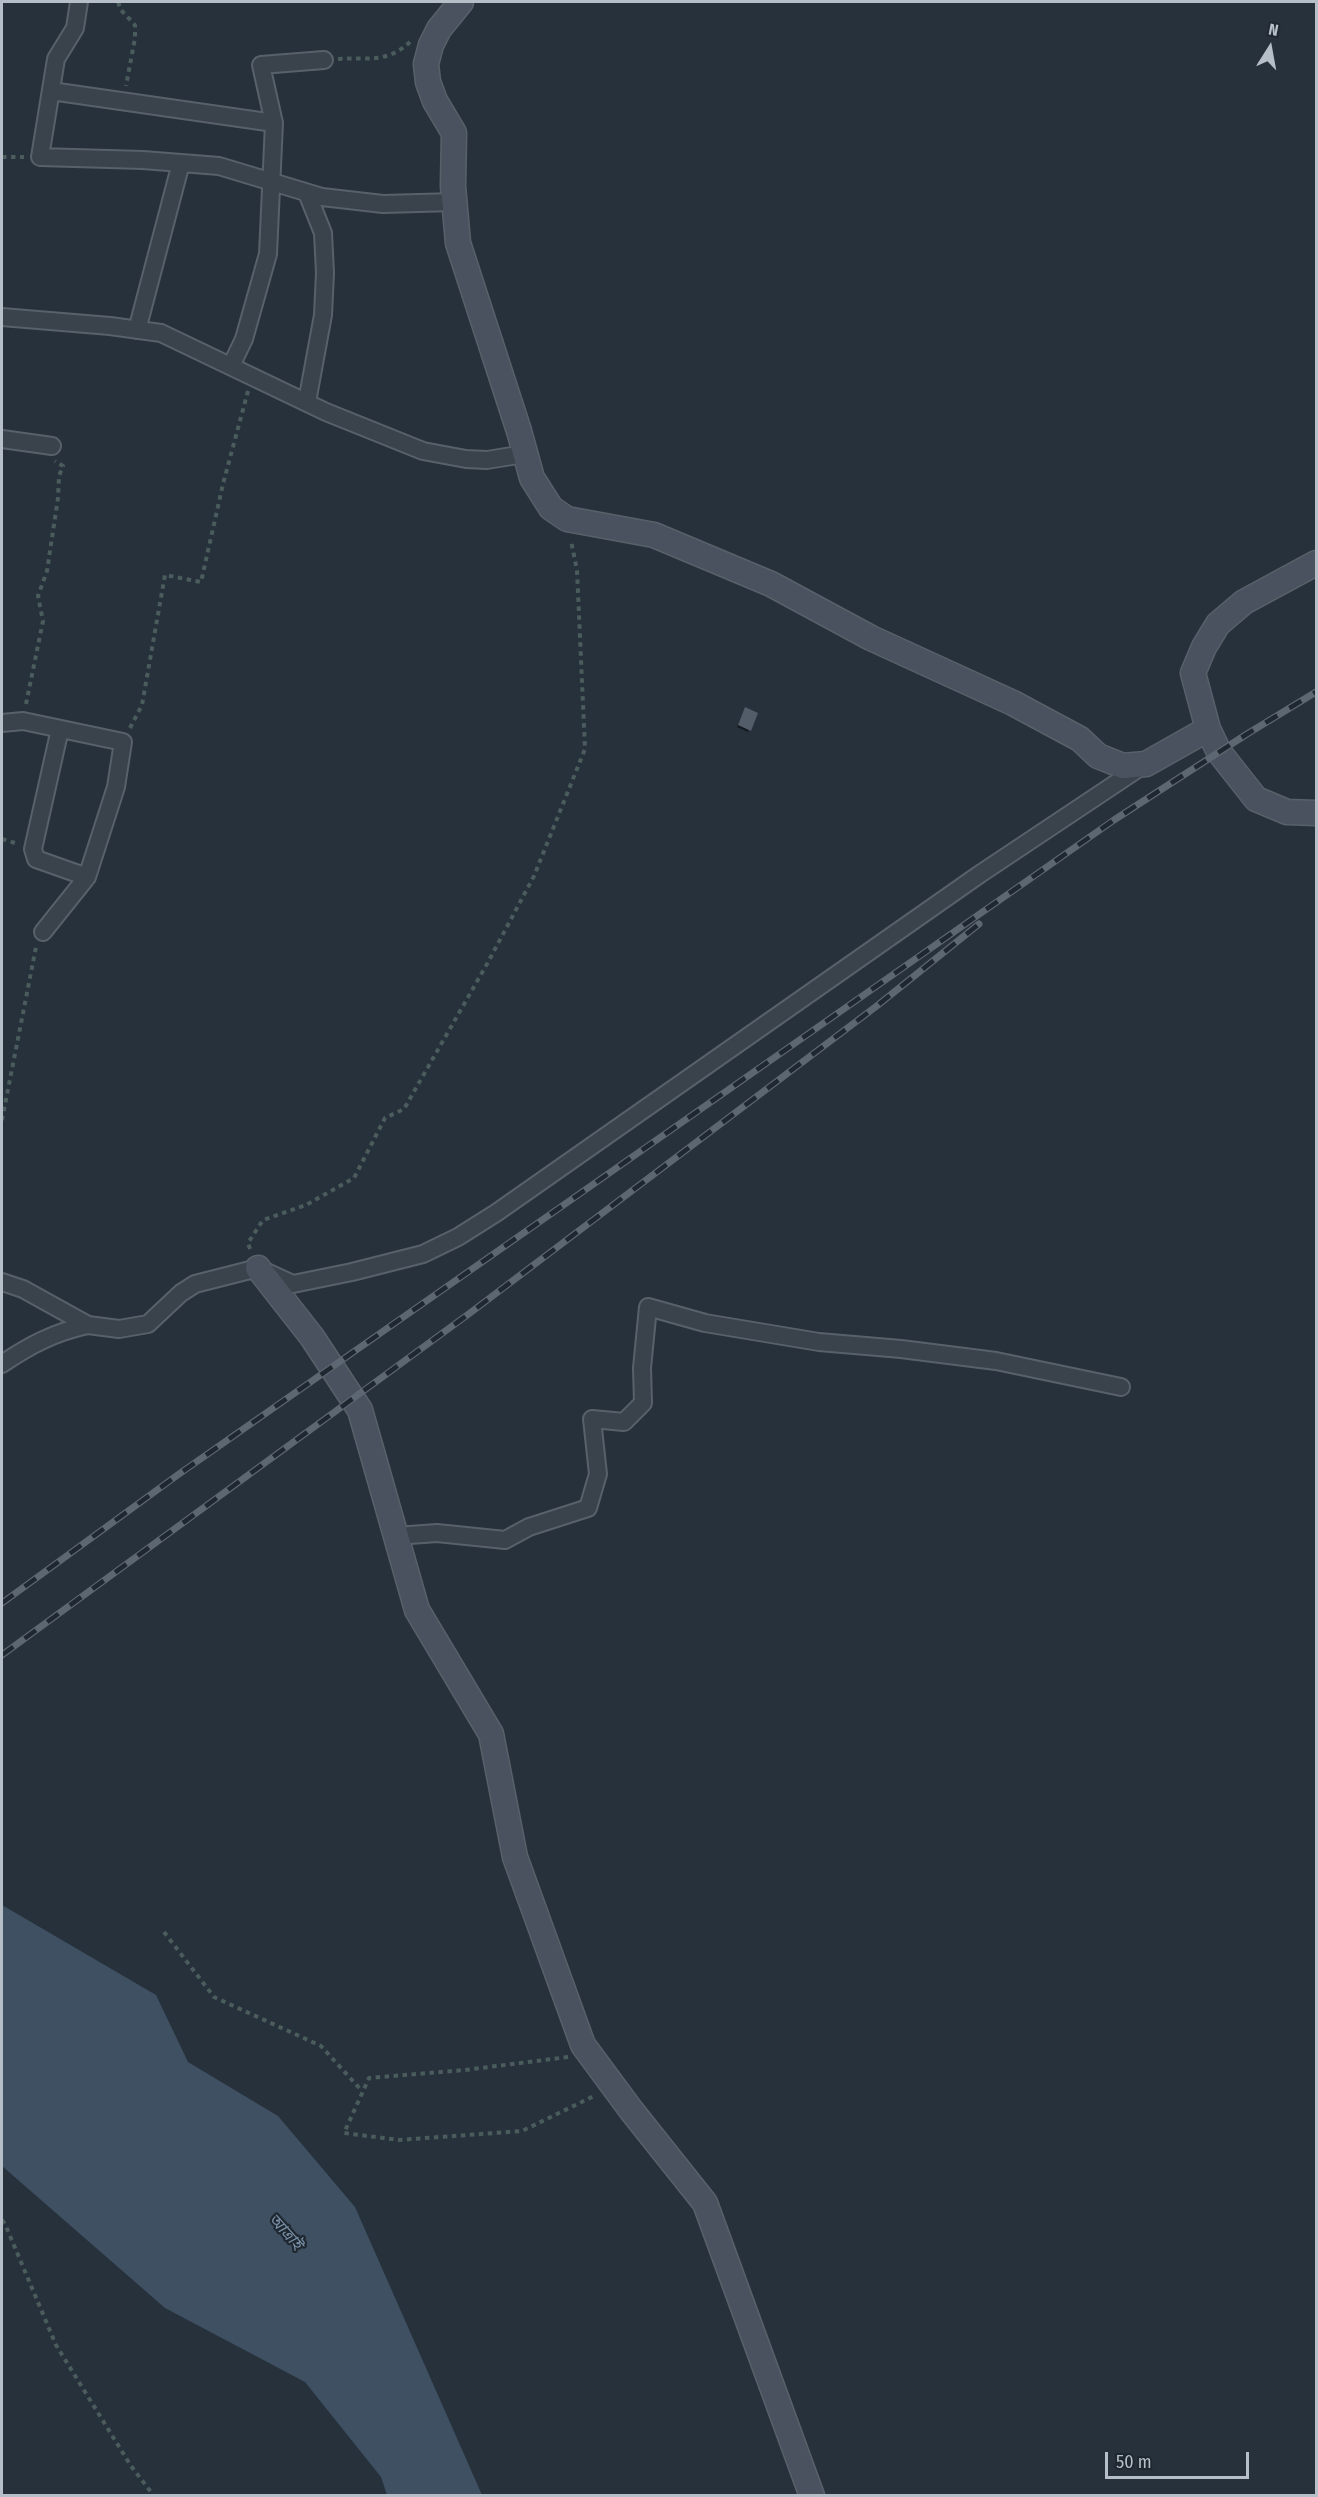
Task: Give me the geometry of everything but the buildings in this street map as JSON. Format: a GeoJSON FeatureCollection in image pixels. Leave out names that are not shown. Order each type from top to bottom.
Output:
{"type":"FeatureCollection","features":[{"type":"Feature","properties":{"kind":"street"},"geometry":{"type":"LineString","coordinates":[[79,2],[75,28],[56,59],[40,157],[219,166],[322,197],[383,204],[455,202]]}},
{"type":"Feature","properties":{"kind":"street"},"geometry":{"type":"LineString","coordinates":[[461,2],[439,29],[431,45],[426,64],[428,82],[435,100],[454,132],[458,243],[519,431],[524,454],[540,494],[551,508],[567,519],[654,535],[771,584],[871,638],[1013,703],[1080,739],[1098,756],[1123,766],[1146,764]]}},
{"type":"Feature","properties":{"kind":"street"},"geometry":{"type":"LineString","coordinates":[[231,366],[244,339],[267,254],[274,123],[261,65],[324,60]]}},
{"type":"Feature","properties":{"kind":"street"},"geometry":{"type":"LineString","coordinates":[[51,91],[274,123]]}},
{"type":"Feature","properties":{"kind":"street"},"geometry":{"type":"LineString","coordinates":[[136,330],[181,163]]}},
{"type":"Feature","properties":{"kind":"street"},"geometry":{"type":"LineString","coordinates":[[307,193],[323,233],[325,273],[323,315],[307,402]]}},
{"type":"Feature","properties":{"kind":"street"},"geometry":{"type":"LineString","coordinates":[[2,317],[161,333],[360,426],[423,451],[465,459],[487,460],[524,454]]}},
{"type":"Feature","properties":{"kind":"street"},"geometry":{"type":"LineString","coordinates":[[2,439],[48,451]]}},
{"type":"Feature","properties":{"kind":"street"},"geometry":{"type":"LineString","coordinates":[[1317,563],[1244,602],[1218,624],[1204,647],[1193,673],[1208,729],[1219,752],[1256,799],[1287,812],[1317,813]]}},
{"type":"Feature","properties":{"kind":"street"},"geometry":{"type":"LineString","coordinates":[[2,723],[23,721],[123,742],[116,787],[87,876],[43,932]]}},
{"type":"Feature","properties":{"kind":"street"},"geometry":{"type":"LineString","coordinates":[[60,729],[33,849],[36,858],[87,876]]}},
{"type":"Feature","properties":{"kind":"street"},"geometry":{"type":"LineString","coordinates":[[2,1282],[23,1289],[88,1324],[120,1329],[148,1324],[181,1293],[195,1284],[258,1268],[292,1284],[423,1254],[458,1237],[496,1213],[980,873],[1146,764],[1208,729]]}},
{"type":"Feature","properties":{"kind":"street"},"geometry":{"type":"LineString","coordinates":[[258,1268],[312,1337],[360,1410],[417,1610],[491,1734],[515,1857],[583,2045],[705,2203],[812,2496]]}},
{"type":"Feature","properties":{"kind":"street"},"geometry":{"type":"LineString","coordinates":[[396,1536],[437,1533],[505,1540],[529,1527],[588,1508],[598,1474],[592,1419],[624,1422],[643,1403],[642,1368],[648,1307],[705,1323],[819,1342],[996,1361],[1121,1387]]}},
{"type":"Feature","properties":{"kind":"street"},"geometry":{"type":"LineString","coordinates":[[2,1364],[34,1342],[64,1330],[88,1324]]}},
{"type":"Feature","properties":{"kind":"path"},"geometry":{"type":"LineString","coordinates":[[118,2],[121,10],[135,25],[135,38],[123,101]]}},
{"type":"Feature","properties":{"kind":"path"},"geometry":{"type":"LineString","coordinates":[[324,60],[378,59],[396,54],[418,34],[439,29]]}},
{"type":"Feature","properties":{"kind":"path"},"geometry":{"type":"LineString","coordinates":[[123,742],[142,705],[165,575],[201,582],[223,484],[252,376]]}},
{"type":"Feature","properties":{"kind":"path"},"geometry":{"type":"LineString","coordinates":[[23,721],[43,621],[38,596],[47,571],[59,476],[63,466],[48,451]]}},
{"type":"Feature","properties":{"kind":"path"},"geometry":{"type":"LineString","coordinates":[[258,1268],[248,1243],[263,1220],[306,1205],[354,1178],[384,1118],[404,1108],[487,964],[534,876],[585,749],[577,570],[567,519]]}},
{"type":"Feature","properties":{"kind":"path"},"geometry":{"type":"LineString","coordinates":[[2,1120],[36,948],[43,932]]}},
{"type":"Feature","properties":{"kind":"path"},"geometry":{"type":"LineString","coordinates":[[164,1932],[214,1997],[321,2046],[362,2092]]}},
{"type":"Feature","properties":{"kind":"path"},"geometry":{"type":"LineString","coordinates":[[591,2055],[465,2070],[369,2078],[344,2133],[399,2140],[522,2131],[614,2086]]}},
{"type":"Feature","properties":{"kind":"path"},"geometry":{"type":"LineString","coordinates":[[2,2220],[56,2345],[130,2466],[154,2496]]}},
{"type":"Feature","properties":{"kind":"water","name":"আত্রাই"},"geometry":{"type":"Polygon","coordinates":[[[2,1905],[156,1995],[188,2062],[278,2116],[355,2207],[482,2495],[387,2495],[381,2477],[305,2382],[165,2308],[2,2166],[2,1905]]]}},
{"type":"Feature","properties":{"kind":"railway"},"geometry":{"type":"LineString","coordinates":[[2,1603],[179,1474],[1114,820],[1316,692]]}},
{"type":"Feature","properties":{"kind":"railway"},"geometry":{"type":"LineString","coordinates":[[2,1655],[470,1313],[878,1005],[979,924]]}}]}
